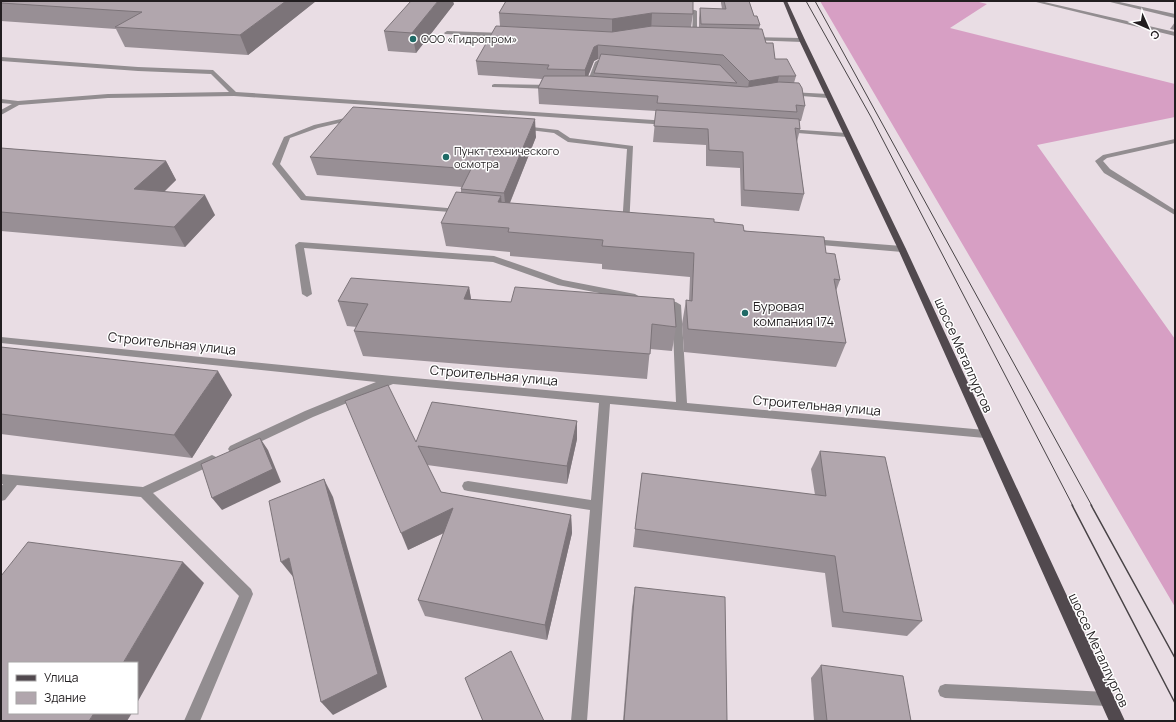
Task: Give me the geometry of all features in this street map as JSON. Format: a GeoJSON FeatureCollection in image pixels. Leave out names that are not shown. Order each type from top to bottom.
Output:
{"type":"FeatureCollection","features":[{"type":"Feature","properties":{"kind":"main road","name":"шоссе Металлургов"},"geometry":{"type":"LineString","coordinates":[[785,1],[828,96],[902,249],[1117,721]]}},
{"type":"Feature","properties":{"kind":"street"},"geometry":{"type":"LineString","coordinates":[[1034,1],[1175,34]]}},
{"type":"Feature","properties":{"kind":"street"},"geometry":{"type":"LineString","coordinates":[[1108,1],[1175,16]]}},
{"type":"Feature","properties":{"kind":"street"},"geometry":{"type":"LineString","coordinates":[[671,10],[695,11],[694,37]]}},
{"type":"Feature","properties":{"kind":"street"},"geometry":{"type":"LineString","coordinates":[[447,33],[507,36]]}},
{"type":"Feature","properties":{"kind":"street"},"geometry":{"type":"LineString","coordinates":[[687,37],[702,37]]}},
{"type":"Feature","properties":{"kind":"street"},"geometry":{"type":"LineString","coordinates":[[748,39],[802,40]]}},
{"type":"Feature","properties":{"kind":"street"},"geometry":{"type":"LineString","coordinates":[[1,59],[213,72],[234,94]]}},
{"type":"Feature","properties":{"kind":"street"},"geometry":{"type":"LineString","coordinates":[[588,88],[598,62],[621,64]]}},
{"type":"Feature","properties":{"kind":"street"},"geometry":{"type":"LineString","coordinates":[[494,86],[557,87]]}},
{"type":"Feature","properties":{"kind":"street"},"geometry":{"type":"LineString","coordinates":[[580,88],[596,88]]}},
{"type":"Feature","properties":{"kind":"street"},"geometry":{"type":"LineString","coordinates":[[1,101],[18,103],[100,97],[234,94],[672,123]]}},
{"type":"Feature","properties":{"kind":"street"},"geometry":{"type":"LineString","coordinates":[[783,94],[828,96]]}},
{"type":"Feature","properties":{"kind":"street"},"geometry":{"type":"LineString","coordinates":[[1,114],[18,103]]}},
{"type":"Feature","properties":{"kind":"street"},"geometry":{"type":"LineString","coordinates":[[363,118],[356,117],[316,126],[287,137],[276,164],[304,198],[469,212]]}},
{"type":"Feature","properties":{"kind":"street"},"geometry":{"type":"LineString","coordinates":[[517,128],[556,131],[568,140],[630,147],[626,226]]}},
{"type":"Feature","properties":{"kind":"street"},"geometry":{"type":"LineString","coordinates":[[783,131],[847,135]]}},
{"type":"Feature","properties":{"kind":"street"},"geometry":{"type":"LineString","coordinates":[[1175,141],[1105,156],[1099,161],[1107,171],[1175,213]]}},
{"type":"Feature","properties":{"kind":"street"},"geometry":{"type":"LineString","coordinates":[[807,241],[902,249]]}},
{"type":"Feature","properties":{"kind":"street"},"geometry":{"type":"LineString","coordinates":[[307,294],[299,245],[494,259],[561,283],[676,305],[682,407]]}},
{"type":"Feature","properties":{"kind":"street","name":"Строительная улица"},"geometry":{"type":"LineString","coordinates":[[1,340],[392,380],[985,434]]}},
{"type":"Feature","properties":{"kind":"street"},"geometry":{"type":"LineString","coordinates":[[1,479],[144,492],[309,414],[392,380]]}},
{"type":"Feature","properties":{"kind":"street"},"geometry":{"type":"LineString","coordinates":[[579,721],[605,400]]}},
{"type":"Feature","properties":{"kind":"street"},"geometry":{"type":"LineString","coordinates":[[1,496],[14,480]]}},
{"type":"Feature","properties":{"kind":"street"},"geometry":{"type":"LineString","coordinates":[[468,486],[596,506]]}},
{"type":"Feature","properties":{"kind":"street"},"geometry":{"type":"LineString","coordinates":[[144,492],[246,594],[192,721]]}},
{"type":"Feature","properties":{"kind":"street"},"geometry":{"type":"LineString","coordinates":[[946,691],[1107,699]]}},
{"type":"Feature","properties":{"kind":"shaded area"},"geometry":{"type":"Polygon","coordinates":[[[820,1],[975,1],[987,4],[950,28],[1175,84],[1175,117],[1037,145],[1175,339],[1175,607],[820,1]]]}},
{"type":"Feature","properties":{"kind":"building"},"geometry":{"type":"Polygon","coordinates":[[[1,1],[286,1],[240,35],[115,27],[142,12],[1,3],[1,1]]]}},
{"type":"Feature","properties":{"kind":"building"},"geometry":{"type":"Polygon","coordinates":[[[411,1],[438,1],[412,33],[384,31],[411,1]]]}},
{"type":"Feature","properties":{"kind":"building"},"geometry":{"type":"Polygon","coordinates":[[[506,1],[693,1],[693,14],[652,13],[612,19],[499,13],[506,1]]]}},
{"type":"Feature","properties":{"kind":"building"},"geometry":{"type":"Polygon","coordinates":[[[724,1],[749,1],[754,16],[757,16],[760,25],[701,24],[700,8],[726,9],[724,1]]]}},
{"type":"Feature","properties":{"kind":"building"},"geometry":{"type":"Polygon","coordinates":[[[496,26],[612,32],[652,26],[762,29],[766,43],[773,43],[775,59],[787,59],[796,76],[779,76],[749,81],[723,55],[598,45],[594,47],[585,70],[547,69],[549,65],[476,61],[496,26]]]}},
{"type":"Feature","properties":{"kind":"building"},"geometry":{"type":"Polygon","coordinates":[[[601,54],[720,65],[737,83],[594,73],[601,54]]]}},
{"type":"Feature","properties":{"kind":"building"},"geometry":{"type":"Polygon","coordinates":[[[544,76],[588,76],[747,87],[779,82],[799,83],[802,88],[805,106],[796,105],[797,112],[657,103],[658,96],[538,88],[544,76]]]}},
{"type":"Feature","properties":{"kind":"building"},"geometry":{"type":"Polygon","coordinates":[[[353,107],[535,119],[504,193],[461,189],[471,169],[310,157],[353,107]]]}},
{"type":"Feature","properties":{"kind":"building"},"geometry":{"type":"Polygon","coordinates":[[[656,110],[799,119],[800,129],[795,128],[804,194],[744,190],[743,152],[709,150],[708,129],[654,126],[656,110]]]}},
{"type":"Feature","properties":{"kind":"building"},"geometry":{"type":"Polygon","coordinates":[[[1,148],[166,161],[134,189],[205,195],[174,227],[1,212],[1,148]]]}},
{"type":"Feature","properties":{"kind":"building"},"geometry":{"type":"Polygon","coordinates":[[[456,192],[501,196],[498,202],[714,219],[714,222],[743,225],[744,231],[824,237],[826,253],[835,254],[840,280],[834,279],[846,343],[688,329],[686,300],[692,301],[694,253],[602,246],[603,240],[508,232],[509,228],[441,223],[456,192]]]}},
{"type":"Feature","properties":{"kind":"building"},"geometry":{"type":"Polygon","coordinates":[[[351,278],[469,287],[464,299],[511,302],[515,287],[674,299],[676,327],[652,324],[650,354],[354,331],[368,304],[338,301],[351,278]]]}},
{"type":"Feature","properties":{"kind":"building"},"geometry":{"type":"Polygon","coordinates":[[[1,347],[218,371],[174,435],[1,414],[1,347]]]}},
{"type":"Feature","properties":{"kind":"building"},"geometry":{"type":"Polygon","coordinates":[[[388,385],[416,442],[432,402],[577,421],[567,466],[418,446],[441,492],[571,515],[545,625],[418,600],[453,508],[401,533],[345,401],[388,385]]]}},
{"type":"Feature","properties":{"kind":"building"},"geometry":{"type":"Polygon","coordinates":[[[260,438],[273,469],[212,498],[201,464],[260,438]]]}},
{"type":"Feature","properties":{"kind":"building"},"geometry":{"type":"Polygon","coordinates":[[[820,451],[885,457],[922,621],[843,612],[835,556],[635,529],[642,473],[826,496],[820,451]]]}},
{"type":"Feature","properties":{"kind":"building"},"geometry":{"type":"Polygon","coordinates":[[[324,479],[378,674],[321,702],[289,558],[281,562],[269,501],[324,479]]]}},
{"type":"Feature","properties":{"kind":"building"},"geometry":{"type":"Polygon","coordinates":[[[28,542],[183,562],[124,662],[8,662],[8,714],[93,714],[89,721],[1,721],[1,576],[28,542]]]}},
{"type":"Feature","properties":{"kind":"building"},"geometry":{"type":"Polygon","coordinates":[[[635,587],[725,597],[727,721],[624,721],[635,587]]]}},
{"type":"Feature","properties":{"kind":"building"},"geometry":{"type":"Polygon","coordinates":[[[511,651],[544,721],[483,721],[465,678],[511,651]]]}},
{"type":"Feature","properties":{"kind":"building"},"geometry":{"type":"Polygon","coordinates":[[[821,665],[903,676],[911,721],[827,721],[821,665]]]}},
{"type":"Feature","properties":{"kind":"tram line"},"geometry":{"type":"LineString","coordinates":[[806,1],[871,117],[1073,506]]}},
{"type":"Feature","properties":{"kind":"tram line"},"geometry":{"type":"LineString","coordinates":[[815,1],[1092,506]]}},
{"type":"Feature","properties":{"kind":"tram line"},"geometry":{"type":"LineString","coordinates":[[1072,505],[1175,703]]}},
{"type":"Feature","properties":{"kind":"tram line"},"geometry":{"type":"LineString","coordinates":[[1091,505],[1175,658]]}},
{"type":"Feature","properties":{"kind":"place","name":"ООО «Гидропром»"},"geometry":{"type":"Point","coordinates":[413,39]}},
{"type":"Feature","properties":{"kind":"place","name":"Пункт технического осмотра"},"geometry":{"type":"Point","coordinates":[446,157]}},
{"type":"Feature","properties":{"kind":"place","name":"Буровая компания 174"},"geometry":{"type":"Point","coordinates":[745,313]}}]}
